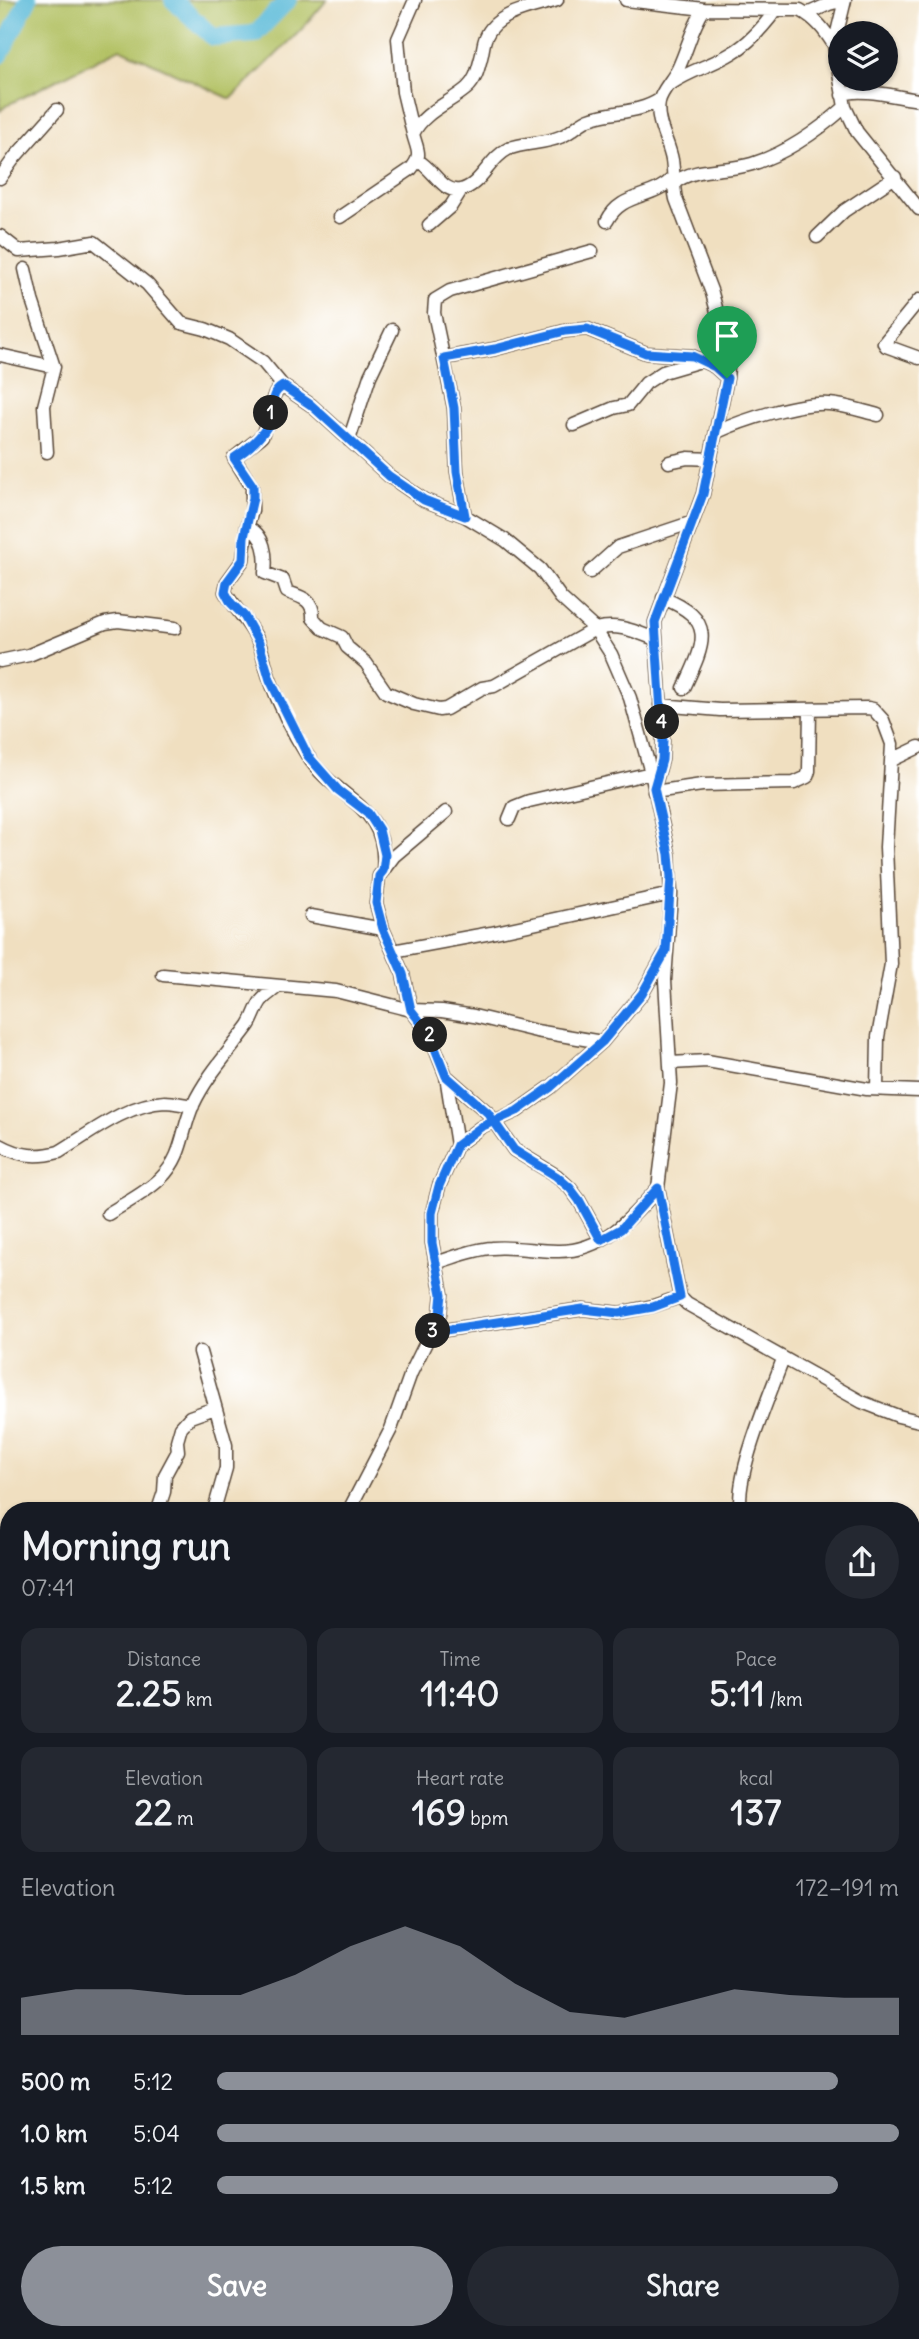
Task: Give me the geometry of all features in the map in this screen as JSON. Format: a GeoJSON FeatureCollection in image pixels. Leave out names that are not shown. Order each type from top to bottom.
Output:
{"type":"FeatureCollection","features":[{"type":"Feature","properties":{"kind":"street"},"geometry":{"type":"LineString","coordinates":[[340,217],[411,169],[418,161],[419,154],[403,92],[398,39],[415,0]]}},
{"type":"Feature","properties":{"kind":"street"},"geometry":{"type":"LineString","coordinates":[[626,0],[704,9],[800,10],[824,28],[828,35]]}},
{"type":"Feature","properties":{"kind":"street"},"geometry":{"type":"LineString","coordinates":[[807,15],[844,0],[839,21]]}},
{"type":"Feature","properties":{"kind":"street"},"geometry":{"type":"LineString","coordinates":[[413,134],[416,127],[474,80],[486,36],[493,27],[521,11],[549,1]]}},
{"type":"Feature","properties":{"kind":"street"},"geometry":{"type":"LineString","coordinates":[[429,225],[451,206],[461,190],[477,181],[491,163],[509,149],[560,138],[592,117],[650,106],[659,100],[670,85],[696,21],[704,9]]}},
{"type":"Feature","properties":{"kind":"street"},"geometry":{"type":"LineString","coordinates":[[670,85],[688,72],[736,51],[776,10]]}},
{"type":"Feature","properties":{"kind":"street"},"geometry":{"type":"LineString","coordinates":[[842,91],[857,132],[919,209]]}},
{"type":"Feature","properties":{"kind":"street"},"geometry":{"type":"LineString","coordinates":[[607,222],[613,209],[673,181],[685,176],[750,164],[807,137],[844,101],[848,92],[919,100]]}},
{"type":"Feature","properties":{"kind":"street"},"geometry":{"type":"LineString","coordinates":[[654,790],[662,760],[663,726],[655,622],[703,494],[717,432],[729,356],[721,322],[679,208],[673,181],[673,162],[660,122],[659,100]]}},
{"type":"Feature","properties":{"kind":"street"},"geometry":{"type":"LineString","coordinates":[[0,178],[57,110]]}},
{"type":"Feature","properties":{"kind":"street"},"geometry":{"type":"LineString","coordinates":[[418,161],[427,165],[451,190],[461,190]]}},
{"type":"Feature","properties":{"kind":"street"},"geometry":{"type":"LineString","coordinates":[[817,237],[844,211],[894,177]]}},
{"type":"Feature","properties":{"kind":"street"},"geometry":{"type":"LineString","coordinates":[[0,236],[19,250],[59,248],[94,242],[147,284],[181,323],[229,339],[262,362],[283,386],[311,405],[389,476],[424,500],[465,516],[505,540],[540,569],[561,598],[595,629],[622,677],[630,698],[651,773],[669,854],[671,894],[665,980],[671,1083],[658,1188],[680,1297],[687,1304],[862,1402],[919,1421]]}},
{"type":"Feature","properties":{"kind":"street"},"geometry":{"type":"LineString","coordinates":[[465,516],[457,472],[454,408],[434,313],[435,300],[450,290],[592,251]]}},
{"type":"Feature","properties":{"kind":"street"},"geometry":{"type":"LineString","coordinates":[[25,269],[54,367],[44,406],[47,452]]}},
{"type":"Feature","properties":{"kind":"street"},"geometry":{"type":"LineString","coordinates":[[919,300],[884,343],[919,358]]}},
{"type":"Feature","properties":{"kind":"street"},"geometry":{"type":"LineString","coordinates":[[444,358],[495,349],[565,331],[587,329],[646,353],[684,354],[704,360],[727,378]]}},
{"type":"Feature","properties":{"kind":"street"},"geometry":{"type":"LineString","coordinates":[[349,440],[370,376],[392,330]]}},
{"type":"Feature","properties":{"kind":"street"},"geometry":{"type":"LineString","coordinates":[[0,355],[54,367]]}},
{"type":"Feature","properties":{"kind":"street"},"geometry":{"type":"LineString","coordinates":[[574,425],[628,405],[646,383],[663,372],[704,360]]}},
{"type":"Feature","properties":{"kind":"street"},"geometry":{"type":"LineString","coordinates":[[283,386],[277,389],[273,396],[270,422],[262,436],[234,458],[253,486],[252,511],[243,560],[227,582],[225,592],[231,603],[244,616],[259,643],[270,680],[308,756],[338,790],[374,820],[385,855],[383,871]]}},
{"type":"Feature","properties":{"kind":"street"},"geometry":{"type":"LineString","coordinates":[[717,432],[749,419],[815,404],[834,404],[878,415]]}},
{"type":"Feature","properties":{"kind":"street"},"geometry":{"type":"LineString","coordinates":[[669,462],[688,458],[710,459]]}},
{"type":"Feature","properties":{"kind":"street"},"geometry":{"type":"LineString","coordinates":[[590,572],[618,547],[637,543],[693,522]]}},
{"type":"Feature","properties":{"kind":"street"},"geometry":{"type":"LineString","coordinates":[[247,527],[252,529],[263,543],[267,560],[265,573],[283,580],[287,592],[309,601],[314,610],[313,618],[322,628],[342,638],[347,647],[366,663],[386,692],[422,707],[446,709],[474,692],[494,687],[595,629],[622,626],[655,639]]}},
{"type":"Feature","properties":{"kind":"street"},"geometry":{"type":"LineString","coordinates":[[663,598],[692,613],[701,629],[701,651],[684,688]]}},
{"type":"Feature","properties":{"kind":"street"},"geometry":{"type":"LineString","coordinates":[[0,661],[29,655],[105,623],[118,621],[175,628]]}},
{"type":"Feature","properties":{"kind":"street"},"geometry":{"type":"LineString","coordinates":[[660,705],[720,710],[873,709],[883,720],[892,744],[886,847],[891,964],[878,1037],[877,1089]]}},
{"type":"Feature","properties":{"kind":"street"},"geometry":{"type":"LineString","coordinates":[[654,790],[803,781],[809,771],[810,709]]}},
{"type":"Feature","properties":{"kind":"street"},"geometry":{"type":"LineString","coordinates":[[892,760],[919,747]]}},
{"type":"Feature","properties":{"kind":"street"},"geometry":{"type":"LineString","coordinates":[[509,819],[514,807],[529,801],[651,773]]}},
{"type":"Feature","properties":{"kind":"street"},"geometry":{"type":"LineString","coordinates":[[446,812],[394,856],[379,876],[376,903],[383,929],[403,974],[411,1010],[429,1033],[446,1076],[457,1145]]}},
{"type":"Feature","properties":{"kind":"street"},"geometry":{"type":"LineString","coordinates":[[393,951],[671,894]]}},
{"type":"Feature","properties":{"kind":"street"},"geometry":{"type":"LineString","coordinates":[[311,916],[383,929]]}},
{"type":"Feature","properties":{"kind":"street"},"geometry":{"type":"LineString","coordinates":[[353,1502],[391,1429],[411,1373],[440,1314],[442,1294],[432,1243],[432,1213],[439,1186],[457,1145],[481,1127],[517,1111],[551,1087],[602,1042],[642,994],[666,951]]}},
{"type":"Feature","properties":{"kind":"street"},"geometry":{"type":"LineString","coordinates":[[163,975],[336,991],[411,1010],[474,1016],[536,1031],[602,1042]]}},
{"type":"Feature","properties":{"kind":"street"},"geometry":{"type":"LineString","coordinates":[[108,1214],[162,1177],[177,1157],[193,1106],[250,1022],[260,1002],[277,987]]}},
{"type":"Feature","properties":{"kind":"street"},"geometry":{"type":"LineString","coordinates":[[671,1063],[707,1061],[804,1080],[919,1091]]}},
{"type":"Feature","properties":{"kind":"street"},"geometry":{"type":"LineString","coordinates":[[446,1076],[483,1108],[514,1150],[570,1188],[601,1240]]}},
{"type":"Feature","properties":{"kind":"street"},"geometry":{"type":"LineString","coordinates":[[0,1146],[27,1156],[49,1155],[59,1152],[119,1116],[138,1109],[166,1102],[193,1106]]}},
{"type":"Feature","properties":{"kind":"street"},"geometry":{"type":"LineString","coordinates":[[435,1263],[488,1248],[559,1252],[584,1248],[621,1229],[658,1188]]}},
{"type":"Feature","properties":{"kind":"street"},"geometry":{"type":"LineString","coordinates":[[432,1332],[583,1309],[619,1313],[653,1307],[680,1297]]}},
{"type":"Feature","properties":{"kind":"street"},"geometry":{"type":"LineString","coordinates":[[200,1352],[226,1445],[224,1476],[216,1502]]}},
{"type":"Feature","properties":{"kind":"street"},"geometry":{"type":"LineString","coordinates":[[739,1502],[738,1497],[753,1442],[783,1359]]}},
{"type":"Feature","properties":{"kind":"street"},"geometry":{"type":"LineString","coordinates":[[161,1502],[165,1475],[178,1451],[177,1441],[181,1427],[190,1417],[215,1408]]}},
{"type":"Feature","properties":{"kind":"green space"},"geometry":{"type":"Polygon","coordinates":[[[0,0],[327,0],[301,30],[231,99],[120,48],[0,111],[0,0]]]}},
{"type":"Feature","properties":{"kind":"waterway"},"geometry":{"type":"LineString","coordinates":[[0,55],[28,0]]}},
{"type":"Feature","properties":{"kind":"waterway"},"geometry":{"type":"LineString","coordinates":[[173,0],[213,37],[255,34],[288,0]]}},
{"type":"Feature","properties":{"kind":"route"},"geometry":{"type":"LineString","coordinates":[[727,378],[703,494],[655,622],[663,741],[662,760],[654,788],[669,854],[671,877],[666,951],[642,994],[602,1042],[551,1087],[517,1111],[493,1123],[481,1127],[457,1145],[439,1186],[432,1213],[432,1243],[442,1294],[440,1314],[432,1332],[583,1309],[619,1313],[653,1307],[680,1297],[658,1188],[621,1229],[601,1240],[570,1188],[514,1150],[493,1123],[488,1113],[446,1076],[429,1033],[411,1010],[403,974],[383,929],[376,903],[385,855],[379,830],[368,813],[338,790],[308,756],[270,680],[259,643],[244,616],[231,603],[225,592],[227,582],[243,560],[244,537],[253,498],[253,486],[234,458],[262,436],[270,422],[273,396],[277,389],[283,386],[311,405],[389,476],[424,500],[465,516],[457,472],[454,408],[444,358],[495,349],[565,331],[587,329],[646,353],[684,354],[704,360],[727,378]]}}]}
